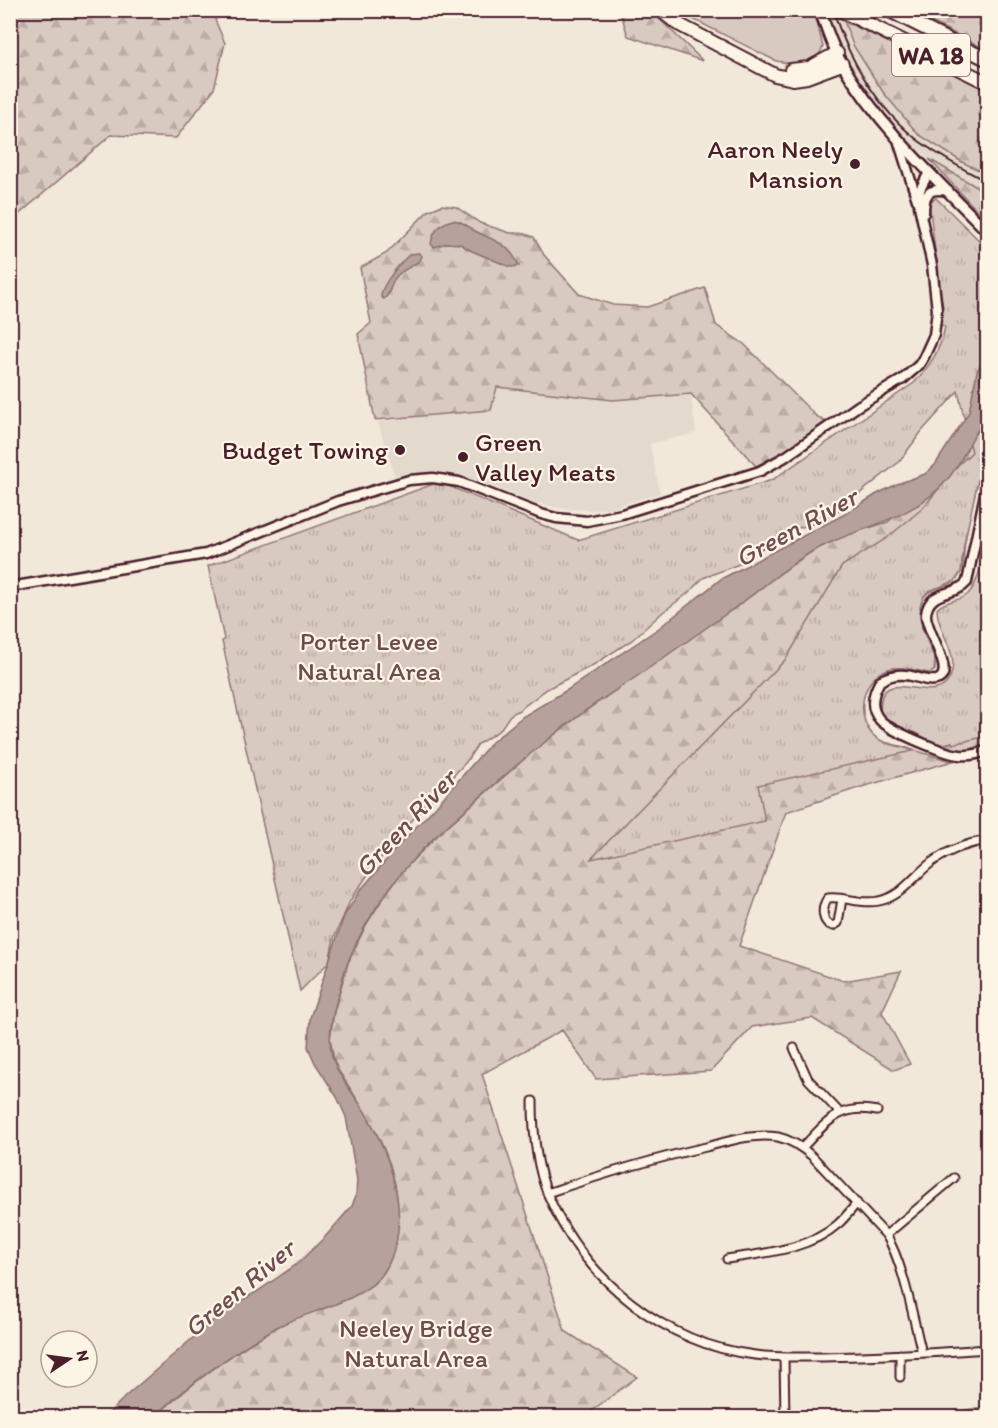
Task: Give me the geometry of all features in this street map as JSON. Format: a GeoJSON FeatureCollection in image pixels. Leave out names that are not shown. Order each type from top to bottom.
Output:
{"type":"FeatureCollection","features":[{"type":"Feature","properties":{"kind":"highway"},"geometry":{"type":"LineString","coordinates":[[660,10],[678,24],[775,75],[793,79],[807,77],[840,58]]}},
{"type":"Feature","properties":{"kind":"highway"},"geometry":{"type":"LineString","coordinates":[[666,10],[780,69],[801,70],[840,58]]}},
{"type":"Feature","properties":{"kind":"highway","name":"WA 18"},"geometry":{"type":"LineString","coordinates":[[840,10],[987,83]]}},
{"type":"Feature","properties":{"kind":"highway","name":"WA 18"},"geometry":{"type":"LineString","coordinates":[[888,10],[987,60]]}},
{"type":"Feature","properties":{"kind":"main road"},"geometry":{"type":"LineString","coordinates":[[820,10],[840,58],[863,96],[897,137],[987,232]]}},
{"type":"Feature","properties":{"kind":"street"},"geometry":{"type":"LineString","coordinates":[[10,587],[206,554],[338,501],[409,480],[433,478],[459,482],[541,514],[573,520],[587,520],[622,514],[752,474],[790,453],[858,406],[903,379],[919,365],[930,346],[936,316],[935,282],[919,206],[897,137]]}},
{"type":"Feature","properties":{"kind":"street"},"geometry":{"type":"LineString","coordinates":[[919,206],[920,190],[929,172]]}},
{"type":"Feature","properties":{"kind":"street"},"geometry":{"type":"LineString","coordinates":[[926,238],[924,201],[928,194],[938,189],[948,191]]}},
{"type":"Feature","properties":{"kind":"street"},"geometry":{"type":"LineString","coordinates":[[987,479],[967,582],[958,590],[932,599],[928,606],[926,622],[943,661],[945,672],[934,680],[902,674],[891,675],[880,681],[873,700],[873,706],[880,720],[902,733],[960,755],[987,750]]}},
{"type":"Feature","properties":{"kind":"street"},"geometry":{"type":"LineString","coordinates":[[842,899],[878,902],[892,897],[904,890],[933,861],[960,847],[987,840]]}},
{"type":"Feature","properties":{"kind":"street"},"geometry":{"type":"LineString","coordinates":[[794,1048],[808,1079],[840,1113]]}},
{"type":"Feature","properties":{"kind":"street"},"geometry":{"type":"LineString","coordinates":[[533,1101],[537,1153],[547,1193],[573,1239],[595,1268],[617,1292],[651,1317],[681,1333],[721,1348],[755,1355],[783,1357],[900,1354],[987,1349]]}},
{"type":"Feature","properties":{"kind":"street"},"geometry":{"type":"LineString","coordinates":[[802,1148],[831,1118],[840,1113],[860,1109],[877,1112]]}},
{"type":"Feature","properties":{"kind":"street"},"geometry":{"type":"LineString","coordinates":[[547,1193],[656,1158],[748,1138],[780,1137],[802,1148],[886,1235],[897,1262],[922,1353]]}},
{"type":"Feature","properties":{"kind":"street"},"geometry":{"type":"LineString","coordinates":[[886,1235],[954,1178]]}},
{"type":"Feature","properties":{"kind":"street"},"geometry":{"type":"LineString","coordinates":[[727,1259],[779,1250],[814,1239],[839,1223],[857,1203]]}},
{"type":"Feature","properties":{"kind":"street"},"geometry":{"type":"LineString","coordinates":[[900,1354],[900,1377]]}},
{"type":"Feature","properties":{"kind":"street"},"geometry":{"type":"LineString","coordinates":[[783,1357],[785,1418]]}},
{"type":"Feature","properties":{"kind":"shaded area"},"geometry":{"type":"Polygon","coordinates":[[[819,11],[840,11],[853,45],[883,92],[918,134],[962,162],[987,174],[987,193],[929,159],[884,121],[842,64],[819,11]]]}},
{"type":"Feature","properties":{"kind":"shaded area"},"geometry":{"type":"Polygon","coordinates":[[[453,220],[507,248],[519,266],[510,267],[460,244],[447,243],[434,247],[431,244],[435,231],[444,223],[453,220]]]}},
{"type":"Feature","properties":{"kind":"shaded area"},"geometry":{"type":"Polygon","coordinates":[[[419,253],[422,256],[420,260],[398,275],[386,297],[384,299],[381,297],[387,281],[397,268],[410,254],[419,253]]]}},
{"type":"Feature","properties":{"kind":"shaded area"},"geometry":{"type":"Polygon","coordinates":[[[987,354],[989,395],[986,418],[955,469],[933,494],[901,514],[813,551],[581,714],[512,769],[431,841],[402,872],[377,906],[356,943],[346,967],[333,1014],[330,1044],[339,1073],[375,1129],[391,1169],[396,1190],[398,1233],[393,1253],[384,1272],[364,1291],[289,1321],[244,1347],[182,1392],[153,1417],[105,1417],[224,1311],[297,1264],[352,1206],[356,1195],[357,1180],[346,1117],[308,1047],[310,1018],[344,916],[359,892],[492,742],[522,717],[567,690],[659,628],[721,579],[845,514],[877,494],[925,474],[935,465],[969,412],[977,371],[987,354]]]}},
{"type":"Feature","properties":{"kind":"shaded area"},"geometry":{"type":"Polygon","coordinates":[[[496,387],[613,400],[691,394],[696,433],[650,444],[660,493],[612,508],[566,509],[534,503],[497,488],[440,472],[396,480],[378,422],[440,413],[496,387]]]}},
{"type":"Feature","properties":{"kind":"green space"},"geometry":{"type":"Polygon","coordinates":[[[22,11],[224,11],[215,20],[225,43],[214,89],[176,138],[111,135],[16,217],[11,233],[11,21],[22,11]]]}},
{"type":"Feature","properties":{"kind":"green space"},"geometry":{"type":"Polygon","coordinates":[[[620,11],[651,11],[703,61],[628,36],[620,11]]]}},
{"type":"Feature","properties":{"kind":"green space"},"geometry":{"type":"Polygon","coordinates":[[[677,11],[814,11],[823,47],[820,53],[810,61],[790,63],[776,61],[677,11]]]}},
{"type":"Feature","properties":{"kind":"green space"},"geometry":{"type":"Polygon","coordinates":[[[910,11],[987,11],[987,50],[910,11]]]}},
{"type":"Feature","properties":{"kind":"green space"},"geometry":{"type":"Polygon","coordinates":[[[844,21],[987,90],[987,174],[962,162],[918,134],[883,92],[853,45],[844,21]]]}},
{"type":"Feature","properties":{"kind":"green space"},"geometry":{"type":"Polygon","coordinates":[[[929,159],[987,193],[987,221],[929,159]]]}},
{"type":"Feature","properties":{"kind":"green space","name":"Porter Levee Natural Area"},"geometry":{"type":"Polygon","coordinates":[[[936,198],[987,248],[987,343],[981,353],[987,358],[987,461],[978,480],[964,544],[961,572],[955,581],[929,591],[920,606],[922,628],[935,660],[934,671],[930,673],[903,668],[888,669],[871,681],[863,699],[864,719],[874,736],[883,742],[913,751],[758,785],[765,821],[591,859],[786,659],[842,566],[887,538],[923,508],[957,466],[972,452],[958,391],[922,431],[899,462],[834,514],[788,531],[739,564],[703,578],[632,640],[595,664],[547,689],[510,715],[500,730],[478,744],[466,762],[405,828],[369,873],[350,901],[334,938],[329,962],[300,991],[222,641],[224,639],[208,566],[439,482],[578,540],[772,480],[914,383],[934,358],[945,327],[939,323],[940,290],[929,202],[936,198]]]}},
{"type":"Feature","properties":{"kind":"green space"},"geometry":{"type":"Polygon","coordinates":[[[442,205],[456,207],[480,223],[510,233],[523,233],[534,237],[544,255],[579,294],[613,305],[647,307],[705,288],[716,325],[744,344],[816,416],[827,423],[787,450],[756,466],[691,394],[613,400],[497,387],[491,410],[375,420],[358,334],[371,323],[360,268],[387,253],[428,211],[442,205]]]}},
{"type":"Feature","properties":{"kind":"green space","name":"Neeley Bridge Natural Area"},"geometry":{"type":"Polygon","coordinates":[[[974,436],[987,461],[973,500],[962,570],[956,580],[926,594],[920,607],[921,623],[933,654],[935,670],[930,673],[894,668],[879,673],[866,689],[862,709],[868,728],[877,739],[953,761],[858,788],[786,812],[739,946],[844,981],[901,971],[882,1012],[910,1064],[894,1070],[812,1018],[752,1027],[711,1071],[596,1079],[562,1030],[482,1074],[565,1331],[637,1377],[586,1417],[154,1418],[199,1380],[246,1346],[290,1320],[360,1292],[380,1277],[389,1263],[398,1222],[393,1176],[376,1132],[338,1070],[330,1039],[334,1012],[348,963],[366,925],[408,865],[443,830],[531,753],[584,712],[813,551],[846,535],[888,522],[974,436]]]}},
{"type":"Feature","properties":{"kind":"green space"},"geometry":{"type":"Polygon","coordinates":[[[987,522],[987,736],[937,746],[918,734],[881,717],[881,699],[887,689],[896,687],[933,690],[944,686],[951,675],[952,658],[940,625],[937,609],[943,604],[967,595],[972,589],[979,571],[987,522]]]}},
{"type":"Feature","properties":{"kind":"green space"},"geometry":{"type":"Polygon","coordinates":[[[987,736],[987,742],[968,749],[956,750],[937,746],[952,742],[953,744],[987,736]]]}},
{"type":"Feature","properties":{"kind":"green space"},"geometry":{"type":"Polygon","coordinates":[[[987,1406],[987,1417],[931,1417],[987,1406]]]}},
{"type":"Feature","properties":{"kind":"railway"},"geometry":{"type":"LineString","coordinates":[[833,10],[856,65],[891,115],[904,129],[927,147],[988,182]]}},
{"type":"Feature","properties":{"kind":"place","name":"Aaron Neely Mansion"},"geometry":{"type":"Point","coordinates":[855,164]}},
{"type":"Feature","properties":{"kind":"place","name":"Budget Towing"},"geometry":{"type":"Point","coordinates":[400,450]}},
{"type":"Feature","properties":{"kind":"place","name":"Green Valley Meats"},"geometry":{"type":"Point","coordinates":[463,457]}},
{"type":"Feature","properties":{"kind":"water label","name":"Green River"},"geometry":{"type":"Point","coordinates":[796,527]}},
{"type":"Feature","properties":{"kind":"water label","name":"Green River"},"geometry":{"type":"Point","coordinates":[405,823]}},
{"type":"Feature","properties":{"kind":"water label","name":"Green River"},"geometry":{"type":"Point","coordinates":[239,1288]}}]}
